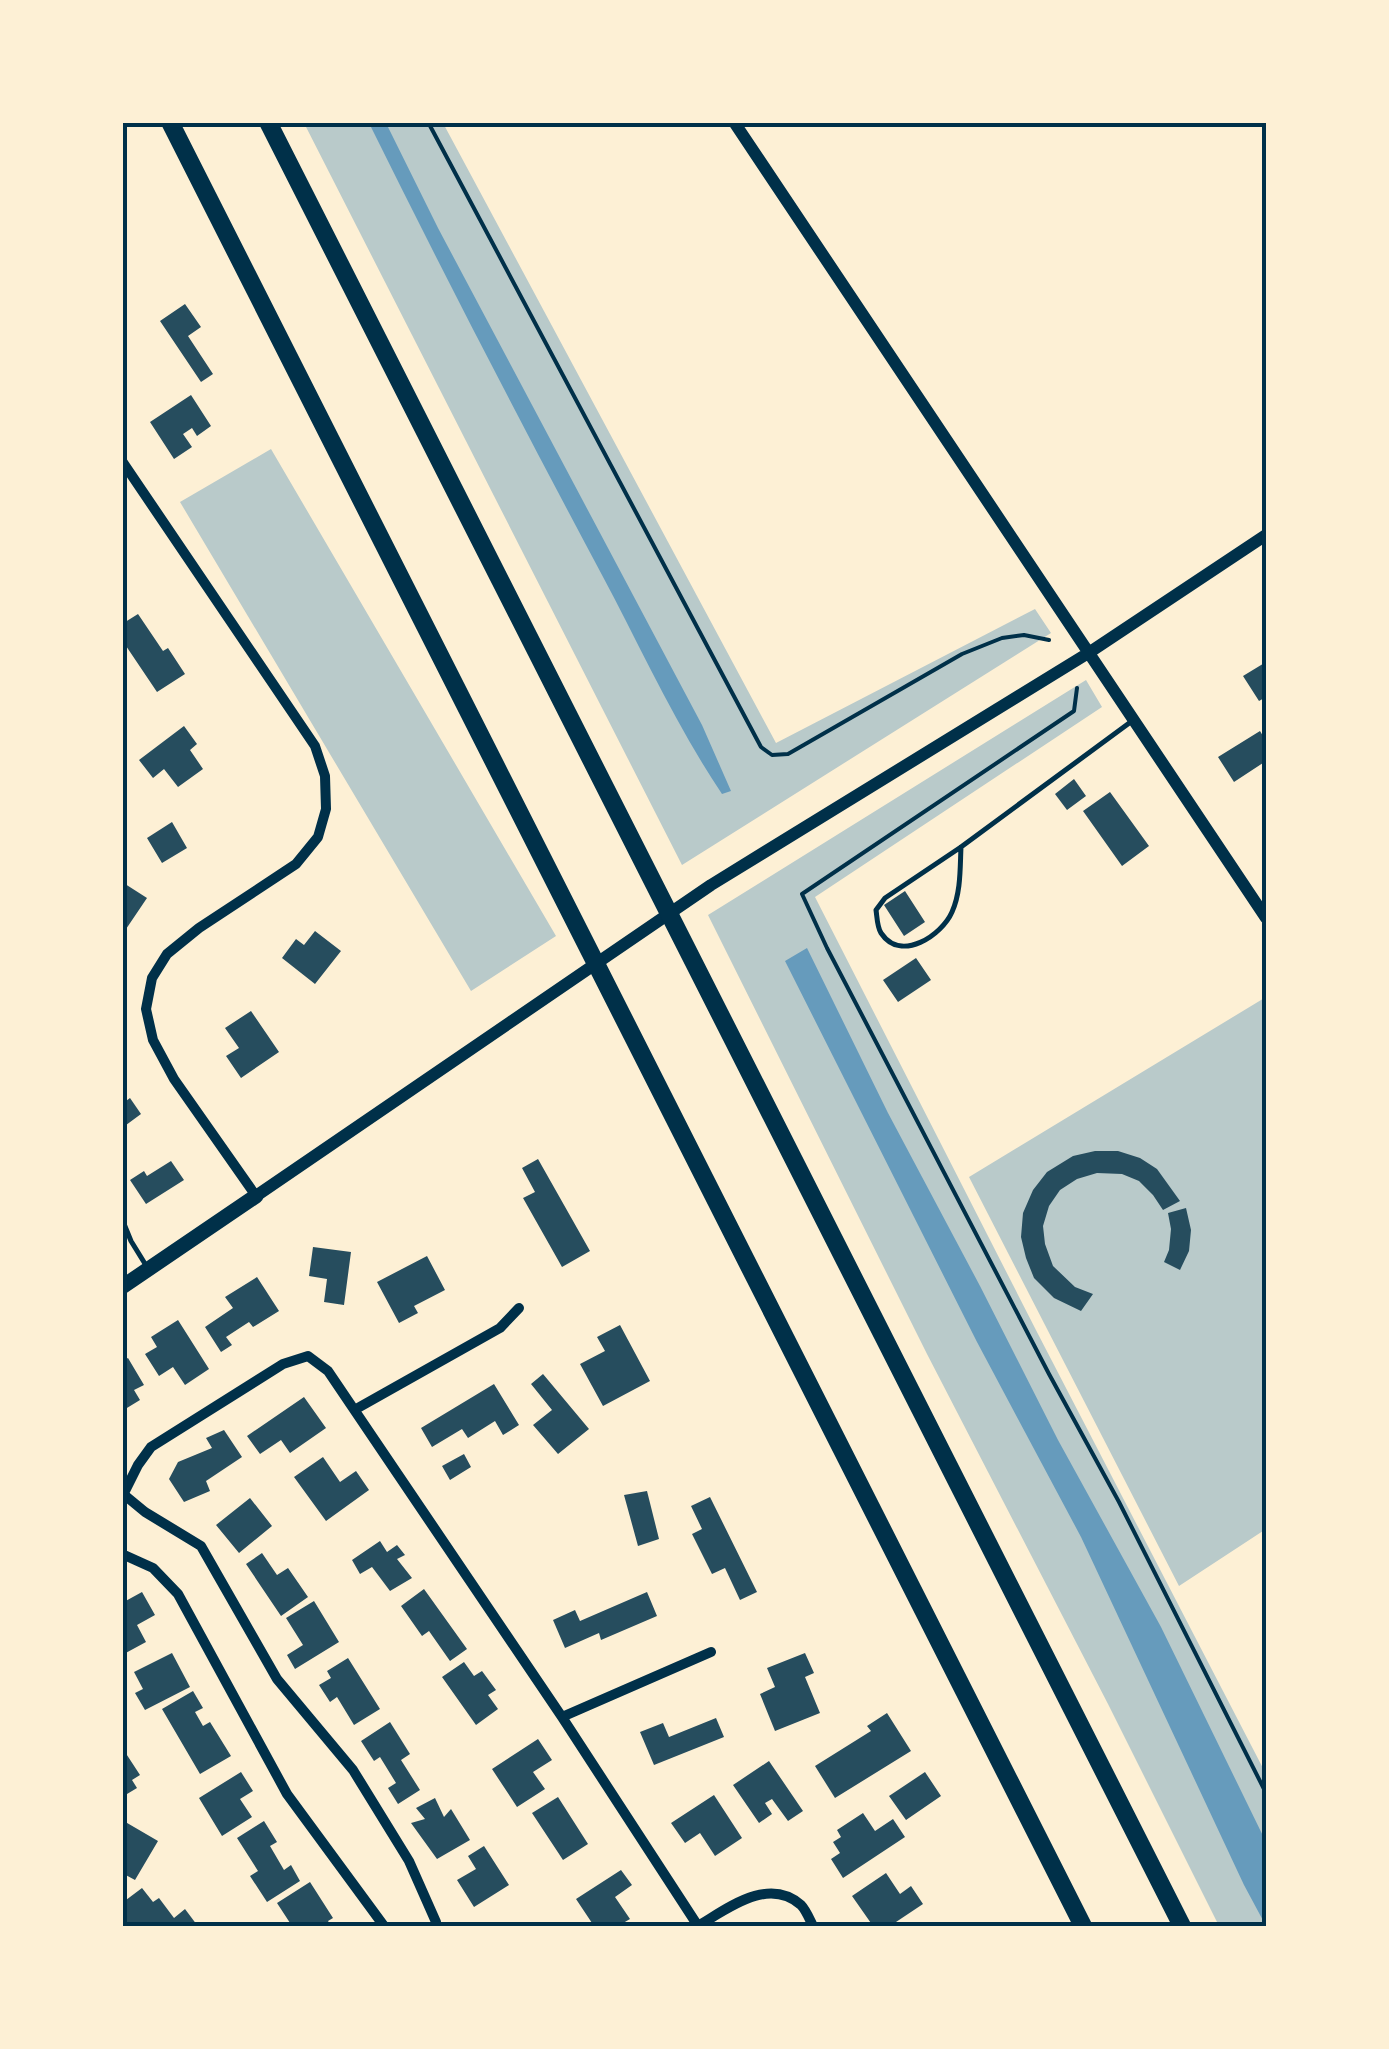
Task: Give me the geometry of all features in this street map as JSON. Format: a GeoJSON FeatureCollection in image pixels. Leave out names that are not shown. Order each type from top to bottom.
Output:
{"type":"FeatureCollection","features":[{"type":"Feature","properties":{"kind":"highway"},"geometry":{"type":"LineString","coordinates":[[170,122],[1083,1926]]}},
{"type":"Feature","properties":{"kind":"highway"},"geometry":{"type":"LineString","coordinates":[[268,122],[1182,1926]]}},
{"type":"Feature","properties":{"kind":"main road"},"geometry":{"type":"LineString","coordinates":[[122,1287],[256,1196]]}},
{"type":"Feature","properties":{"kind":"street"},"geometry":{"type":"LineString","coordinates":[[734,122],[1266,918]]}},
{"type":"Feature","properties":{"kind":"street"},"geometry":{"type":"LineString","coordinates":[[122,461],[315,746],[325,776],[326,809],[318,837],[296,864],[167,954],[152,978],[146,1009],[153,1040],[174,1079],[256,1196],[711,885],[1090,652],[1266,534]]}},
{"type":"Feature","properties":{"kind":"street"},"geometry":{"type":"LineString","coordinates":[[356,1409],[500,1328],[520,1308]]}},
{"type":"Feature","properties":{"kind":"street"},"geometry":{"type":"LineString","coordinates":[[436,1926],[408,1861],[353,1770],[277,1679],[201,1546],[123,1495],[151,1447],[283,1364],[308,1356],[328,1370],[356,1409],[698,1926],[748,1897],[777,1893],[802,1906],[813,1926]]}},
{"type":"Feature","properties":{"kind":"street"},"geometry":{"type":"LineString","coordinates":[[122,1554],[153,1568],[178,1594],[288,1794],[384,1926]]}},
{"type":"Feature","properties":{"kind":"street"},"geometry":{"type":"LineString","coordinates":[[562,1717],[711,1652]]}},
{"type":"Feature","properties":{"kind":"lane"},"geometry":{"type":"LineString","coordinates":[[961,847],[956,901],[940,930],[922,943],[904,947],[890,941],[881,933],[876,910],[885,898],[1135,720]]}},
{"type":"Feature","properties":{"kind":"lane"},"geometry":{"type":"LineString","coordinates":[[122,1219],[148,1270]]}},
{"type":"Feature","properties":{"kind":"path"},"geometry":{"type":"LineString","coordinates":[[428,122],[760,747],[772,755],[788,754],[962,654],[1002,638],[1024,635],[1049,640]]}},
{"type":"Feature","properties":{"kind":"path"},"geometry":{"type":"LineString","coordinates":[[1077,688],[1074,711],[802,894],[1049,1374],[1120,1502],[1266,1792]]}},
{"type":"Feature","properties":{"kind":"shaded area"},"geometry":{"type":"Polygon","coordinates":[[[304,123],[443,123],[776,743],[1035,609],[1051,633],[682,865],[304,123]]]}},
{"type":"Feature","properties":{"kind":"shaded area"},"geometry":{"type":"Polygon","coordinates":[[[271,449],[556,936],[471,991],[180,502],[271,449]]]}},
{"type":"Feature","properties":{"kind":"shaded area"},"geometry":{"type":"Polygon","coordinates":[[[1086,680],[1102,707],[815,897],[1266,1774],[1266,1926],[1219,1926],[708,915],[1086,680]]]}},
{"type":"Feature","properties":{"kind":"shaded area"},"geometry":{"type":"Polygon","coordinates":[[[1266,997],[1266,1529],[1179,1586],[969,1177],[1266,997]]]}},
{"type":"Feature","properties":{"kind":"water"},"geometry":{"type":"Polygon","coordinates":[[[369,123],[386,123],[702,725],[731,791],[722,794],[674,713],[369,123]]]}},
{"type":"Feature","properties":{"kind":"water"},"geometry":{"type":"Polygon","coordinates":[[[807,948],[1058,1440],[1161,1627],[1266,1842],[1266,1926],[1081,1537],[977,1342],[785,961],[807,948]]]}},
{"type":"Feature","properties":{"kind":"building"},"geometry":{"type":"Polygon","coordinates":[[[185,304],[201,327],[188,336],[213,374],[201,382],[160,321],[185,304]]]}},
{"type":"Feature","properties":{"kind":"building"},"geometry":{"type":"Polygon","coordinates":[[[191,395],[211,426],[197,436],[192,428],[183,434],[192,447],[174,459],[150,422],[191,395]]]}},
{"type":"Feature","properties":{"kind":"building"},"geometry":{"type":"Polygon","coordinates":[[[138,614],[163,651],[168,648],[185,674],[157,692],[122,640],[122,624],[138,614]]]}},
{"type":"Feature","properties":{"kind":"building"},"geometry":{"type":"Polygon","coordinates":[[[1266,662],[1266,697],[1259,701],[1243,676],[1266,662]]]}},
{"type":"Feature","properties":{"kind":"building"},"geometry":{"type":"Polygon","coordinates":[[[184,726],[197,744],[190,750],[203,769],[178,787],[164,769],[153,778],[139,760],[184,726]]]}},
{"type":"Feature","properties":{"kind":"building"},"geometry":{"type":"Polygon","coordinates":[[[1260,731],[1266,741],[1266,761],[1234,782],[1218,757],[1260,731]]]}},
{"type":"Feature","properties":{"kind":"building"},"geometry":{"type":"Polygon","coordinates":[[[1074,779],[1086,796],[1067,810],[1055,794],[1074,779]]]}},
{"type":"Feature","properties":{"kind":"building"},"geometry":{"type":"Polygon","coordinates":[[[1110,792],[1149,846],[1122,866],[1083,811],[1110,792]]]}},
{"type":"Feature","properties":{"kind":"building"},"geometry":{"type":"Polygon","coordinates":[[[172,822],[187,848],[162,863],[147,838],[172,822]]]}},
{"type":"Feature","properties":{"kind":"building"},"geometry":{"type":"Polygon","coordinates":[[[122,882],[147,898],[122,935],[122,882]]]}},
{"type":"Feature","properties":{"kind":"building"},"geometry":{"type":"Polygon","coordinates":[[[905,891],[925,922],[904,936],[884,905],[905,891]]]}},
{"type":"Feature","properties":{"kind":"building"},"geometry":{"type":"Polygon","coordinates":[[[315,931],[341,951],[315,984],[282,958],[296,939],[304,945],[315,931]]]}},
{"type":"Feature","properties":{"kind":"building"},"geometry":{"type":"Polygon","coordinates":[[[916,958],[931,980],[898,1002],[883,980],[916,958]]]}},
{"type":"Feature","properties":{"kind":"building"},"geometry":{"type":"Polygon","coordinates":[[[251,1011],[279,1052],[241,1078],[226,1056],[239,1048],[225,1028],[251,1011]]]}},
{"type":"Feature","properties":{"kind":"building"},"geometry":{"type":"Polygon","coordinates":[[[130,1098],[141,1114],[122,1128],[122,1104],[130,1098]]]}},
{"type":"Feature","properties":{"kind":"building"},"geometry":{"type":"Polygon","coordinates":[[[1118,1151],[1140,1158],[1157,1169],[1180,1201],[1163,1210],[1139,1181],[1122,1174],[1097,1173],[1060,1190],[1049,1206],[1043,1226],[1045,1244],[1053,1266],[1075,1287],[1093,1294],[1081,1311],[1054,1298],[1034,1278],[1021,1237],[1023,1213],[1047,1172],[1073,1156],[1118,1151]]]}},
{"type":"Feature","properties":{"kind":"building"},"geometry":{"type":"Polygon","coordinates":[[[538,1159],[590,1251],[562,1267],[523,1198],[535,1192],[522,1168],[538,1159]]]}},
{"type":"Feature","properties":{"kind":"building"},"geometry":{"type":"Polygon","coordinates":[[[171,1161],[184,1180],[146,1204],[130,1180],[144,1171],[147,1176],[171,1161]]]}},
{"type":"Feature","properties":{"kind":"building"},"geometry":{"type":"Polygon","coordinates":[[[1186,1208],[1191,1230],[1189,1251],[1180,1270],[1164,1262],[1171,1229],[1168,1213],[1186,1208]]]}},
{"type":"Feature","properties":{"kind":"building"},"geometry":{"type":"Polygon","coordinates":[[[313,1247],[351,1252],[344,1305],[324,1302],[327,1279],[309,1276],[313,1247]]]}},
{"type":"Feature","properties":{"kind":"building"},"geometry":{"type":"Polygon","coordinates":[[[427,1256],[445,1290],[414,1306],[418,1313],[399,1323],[377,1282],[427,1256]]]}},
{"type":"Feature","properties":{"kind":"building"},"geometry":{"type":"Polygon","coordinates":[[[257,1277],[279,1311],[253,1327],[249,1322],[226,1337],[232,1345],[221,1352],[205,1327],[233,1308],[225,1297],[257,1277]]]}},
{"type":"Feature","properties":{"kind":"building"},"geometry":{"type":"Polygon","coordinates":[[[178,1320],[209,1369],[185,1385],[173,1367],[159,1376],[145,1354],[157,1347],[151,1337],[178,1320]]]}},
{"type":"Feature","properties":{"kind":"building"},"geometry":{"type":"Polygon","coordinates":[[[620,1325],[650,1381],[603,1406],[580,1364],[605,1351],[597,1337],[620,1325]]]}},
{"type":"Feature","properties":{"kind":"building"},"geometry":{"type":"Polygon","coordinates":[[[128,1358],[144,1385],[134,1390],[140,1400],[122,1411],[122,1361],[128,1358]]]}},
{"type":"Feature","properties":{"kind":"building"},"geometry":{"type":"Polygon","coordinates":[[[543,1374],[589,1429],[558,1454],[533,1425],[552,1410],[531,1384],[543,1374]]]}},
{"type":"Feature","properties":{"kind":"building"},"geometry":{"type":"Polygon","coordinates":[[[494,1384],[519,1425],[503,1435],[495,1421],[468,1438],[462,1429],[432,1447],[421,1428],[494,1384]]]}},
{"type":"Feature","properties":{"kind":"building"},"geometry":{"type":"Polygon","coordinates":[[[304,1397],[326,1428],[290,1453],[281,1440],[260,1454],[247,1436],[304,1397]]]}},
{"type":"Feature","properties":{"kind":"building"},"geometry":{"type":"Polygon","coordinates":[[[224,1430],[242,1457],[206,1481],[210,1491],[184,1502],[169,1479],[178,1462],[212,1448],[206,1438],[224,1430]]]}},
{"type":"Feature","properties":{"kind":"building"},"geometry":{"type":"Polygon","coordinates":[[[464,1454],[471,1467],[450,1480],[442,1466],[464,1454]]]}},
{"type":"Feature","properties":{"kind":"building"},"geometry":{"type":"Polygon","coordinates":[[[323,1457],[340,1482],[356,1471],[369,1490],[326,1521],[294,1477],[323,1457]]]}},
{"type":"Feature","properties":{"kind":"building"},"geometry":{"type":"Polygon","coordinates":[[[647,1491],[659,1539],[638,1546],[624,1495],[647,1491]]]}},
{"type":"Feature","properties":{"kind":"building"},"geometry":{"type":"Polygon","coordinates":[[[710,1497],[757,1592],[740,1600],[725,1568],[712,1574],[692,1534],[702,1529],[691,1506],[710,1497]]]}},
{"type":"Feature","properties":{"kind":"building"},"geometry":{"type":"Polygon","coordinates":[[[250,1498],[272,1526],[239,1553],[216,1525],[250,1498]]]}},
{"type":"Feature","properties":{"kind":"building"},"geometry":{"type":"Polygon","coordinates":[[[380,1541],[387,1552],[397,1545],[405,1555],[397,1559],[412,1578],[390,1591],[372,1567],[360,1574],[352,1560],[380,1541]]]}},
{"type":"Feature","properties":{"kind":"building"},"geometry":{"type":"Polygon","coordinates":[[[262,1553],[277,1575],[288,1568],[308,1597],[281,1616],[246,1564],[262,1553]]]}},
{"type":"Feature","properties":{"kind":"building"},"geometry":{"type":"Polygon","coordinates":[[[424,1589],[467,1649],[450,1661],[429,1631],[422,1636],[401,1606],[424,1589]]]}},
{"type":"Feature","properties":{"kind":"building"},"geometry":{"type":"Polygon","coordinates":[[[142,1592],[155,1615],[137,1625],[146,1642],[122,1655],[122,1603],[142,1592]]]}},
{"type":"Feature","properties":{"kind":"building"},"geometry":{"type":"Polygon","coordinates":[[[647,1592],[657,1616],[601,1640],[599,1633],[565,1648],[553,1620],[575,1610],[580,1621],[647,1592]]]}},
{"type":"Feature","properties":{"kind":"building"},"geometry":{"type":"Polygon","coordinates":[[[314,1601],[339,1642],[295,1669],[287,1655],[303,1645],[286,1618],[314,1601]]]}},
{"type":"Feature","properties":{"kind":"building"},"geometry":{"type":"Polygon","coordinates":[[[172,1653],[190,1687],[145,1710],[135,1693],[143,1689],[134,1672],[172,1653]]]}},
{"type":"Feature","properties":{"kind":"building"},"geometry":{"type":"Polygon","coordinates":[[[805,1653],[814,1673],[805,1677],[820,1713],[775,1731],[760,1694],[775,1687],[767,1668],[805,1653]]]}},
{"type":"Feature","properties":{"kind":"building"},"geometry":{"type":"Polygon","coordinates":[[[348,1658],[380,1709],[354,1725],[337,1697],[330,1702],[319,1685],[331,1678],[327,1671],[348,1658]]]}},
{"type":"Feature","properties":{"kind":"building"},"geometry":{"type":"Polygon","coordinates":[[[464,1662],[474,1676],[482,1671],[496,1690],[488,1695],[498,1709],[476,1725],[442,1677],[464,1662]]]}},
{"type":"Feature","properties":{"kind":"building"},"geometry":{"type":"Polygon","coordinates":[[[193,1691],[203,1708],[195,1712],[203,1726],[210,1722],[231,1756],[200,1774],[162,1709],[193,1691]]]}},
{"type":"Feature","properties":{"kind":"building"},"geometry":{"type":"Polygon","coordinates":[[[887,1713],[911,1751],[835,1798],[815,1766],[871,1731],[867,1726],[887,1713]]]}},
{"type":"Feature","properties":{"kind":"building"},"geometry":{"type":"Polygon","coordinates":[[[716,1718],[724,1737],[654,1765],[640,1732],[663,1723],[669,1737],[716,1718]]]}},
{"type":"Feature","properties":{"kind":"building"},"geometry":{"type":"Polygon","coordinates":[[[390,1722],[410,1754],[401,1760],[420,1790],[398,1804],[388,1788],[396,1783],[380,1757],[374,1761],[361,1741],[390,1722]]]}},
{"type":"Feature","properties":{"kind":"building"},"geometry":{"type":"Polygon","coordinates":[[[538,1739],[552,1760],[533,1772],[545,1789],[517,1807],[492,1769],[538,1739]]]}},
{"type":"Feature","properties":{"kind":"building"},"geometry":{"type":"Polygon","coordinates":[[[122,1753],[140,1775],[132,1780],[137,1788],[122,1797],[122,1753]]]}},
{"type":"Feature","properties":{"kind":"building"},"geometry":{"type":"Polygon","coordinates":[[[769,1761],[803,1811],[788,1821],[772,1799],[765,1803],[772,1814],[759,1823],[733,1785],[769,1761]]]}},
{"type":"Feature","properties":{"kind":"building"},"geometry":{"type":"Polygon","coordinates":[[[241,1772],[253,1791],[240,1799],[252,1817],[222,1836],[199,1798],[241,1772]]]}},
{"type":"Feature","properties":{"kind":"building"},"geometry":{"type":"Polygon","coordinates":[[[925,1772],[941,1796],[906,1820],[889,1796],[925,1772]]]}},
{"type":"Feature","properties":{"kind":"building"},"geometry":{"type":"Polygon","coordinates":[[[714,1795],[742,1838],[715,1856],[700,1833],[685,1843],[671,1823],[714,1795]]]}},
{"type":"Feature","properties":{"kind":"building"},"geometry":{"type":"Polygon","coordinates":[[[558,1797],[588,1844],[563,1860],[532,1813],[558,1797]]]}},
{"type":"Feature","properties":{"kind":"building"},"geometry":{"type":"Polygon","coordinates":[[[435,1798],[444,1817],[451,1809],[470,1840],[437,1859],[411,1823],[425,1819],[416,1808],[435,1798]]]}},
{"type":"Feature","properties":{"kind":"building"},"geometry":{"type":"Polygon","coordinates":[[[863,1813],[875,1831],[893,1819],[905,1837],[843,1878],[831,1859],[840,1853],[833,1842],[841,1837],[837,1830],[863,1813]]]}},
{"type":"Feature","properties":{"kind":"building"},"geometry":{"type":"Polygon","coordinates":[[[122,1820],[158,1841],[135,1880],[122,1873],[122,1820]]]}},
{"type":"Feature","properties":{"kind":"building"},"geometry":{"type":"Polygon","coordinates":[[[264,1821],[277,1842],[270,1846],[284,1870],[291,1865],[300,1881],[267,1902],[250,1876],[258,1871],[237,1838],[264,1821]]]}},
{"type":"Feature","properties":{"kind":"building"},"geometry":{"type":"Polygon","coordinates":[[[484,1846],[509,1885],[474,1907],[457,1880],[476,1869],[468,1856],[484,1846]]]}},
{"type":"Feature","properties":{"kind":"building"},"geometry":{"type":"Polygon","coordinates":[[[621,1870],[632,1885],[615,1897],[630,1919],[618,1926],[594,1926],[576,1899],[621,1870]]]}},
{"type":"Feature","properties":{"kind":"building"},"geometry":{"type":"Polygon","coordinates":[[[886,1873],[900,1894],[911,1886],[923,1904],[890,1926],[873,1926],[852,1896],[886,1873]]]}},
{"type":"Feature","properties":{"kind":"building"},"geometry":{"type":"Polygon","coordinates":[[[310,1882],[333,1918],[328,1921],[331,1926],[292,1926],[277,1903],[310,1882]]]}},
{"type":"Feature","properties":{"kind":"building"},"geometry":{"type":"Polygon","coordinates":[[[142,1888],[153,1902],[159,1898],[174,1918],[185,1909],[197,1925],[130,1926],[122,1916],[122,1903],[142,1888]]]}}]}
